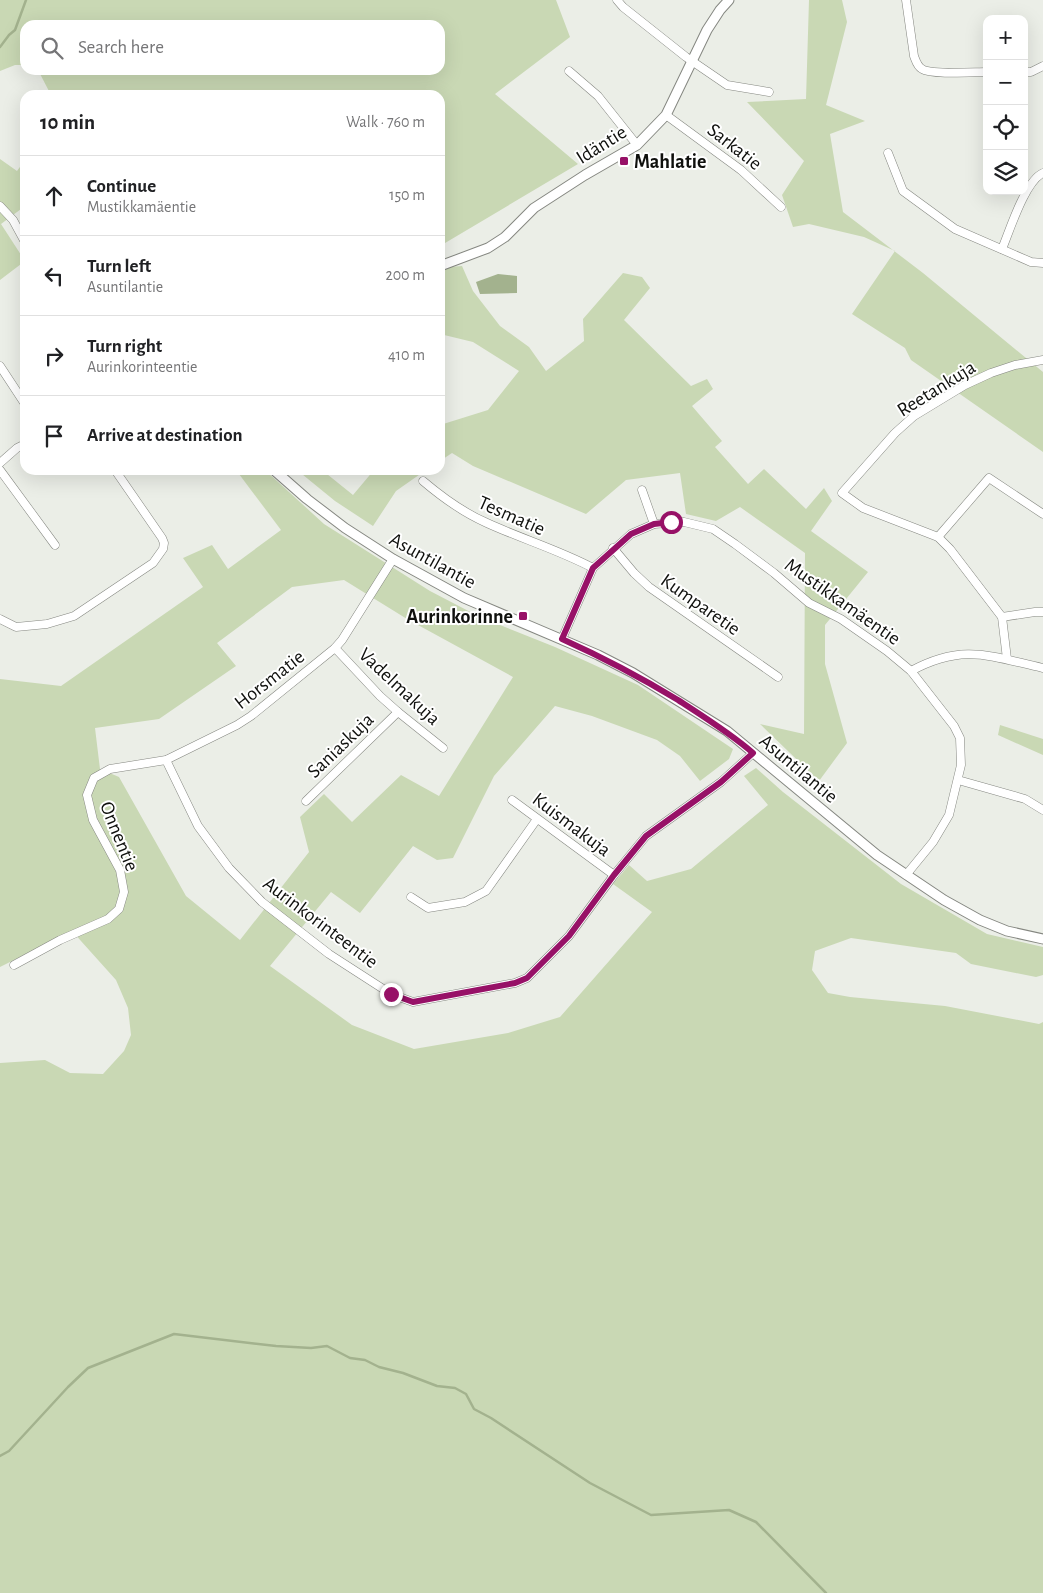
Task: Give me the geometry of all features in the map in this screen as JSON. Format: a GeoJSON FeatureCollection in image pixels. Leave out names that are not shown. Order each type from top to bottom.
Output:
{"type":"FeatureCollection","features":[{"type":"Feature","properties":{"kind":"street"},"geometry":{"type":"LineString","coordinates":[[617,0],[623,7],[693,62],[727,85],[769,92]]}},
{"type":"Feature","properties":{"kind":"street","name":"Idäntie"},"geometry":{"type":"LineString","coordinates":[[445,264],[488,248],[505,237],[534,208],[585,175],[637,145],[666,114],[707,30],[729,0]]}},
{"type":"Feature","properties":{"kind":"street"},"geometry":{"type":"LineString","coordinates":[[906,0],[914,56],[919,67],[929,72],[983,72]]}},
{"type":"Feature","properties":{"kind":"street"},"geometry":{"type":"LineString","coordinates":[[1028,71],[1037,70],[1043,66]]}},
{"type":"Feature","properties":{"kind":"street"},"geometry":{"type":"LineString","coordinates":[[569,71],[598,96],[637,145]]}},
{"type":"Feature","properties":{"kind":"street","name":"Sarkatie"},"geometry":{"type":"LineString","coordinates":[[666,114],[741,170],[781,207]]}},
{"type":"Feature","properties":{"kind":"street"},"geometry":{"type":"LineString","coordinates":[[888,153],[903,191],[955,229],[1031,262],[1043,263]]}},
{"type":"Feature","properties":{"kind":"street"},"geometry":{"type":"LineString","coordinates":[[1002,249],[1026,192],[1032,182],[1043,174]]}},
{"type":"Feature","properties":{"kind":"street"},"geometry":{"type":"LineString","coordinates":[[0,206],[13,220],[20,233]]}},
{"type":"Feature","properties":{"kind":"street","name":"Reetankuja"},"geometry":{"type":"LineString","coordinates":[[938,538],[863,508],[842,493],[895,433],[914,416],[965,385],[991,373],[1015,364],[1043,360]]}},
{"type":"Feature","properties":{"kind":"street"},"geometry":{"type":"LineString","coordinates":[[0,366],[20,396]]}},
{"type":"Feature","properties":{"kind":"street"},"geometry":{"type":"LineString","coordinates":[[0,463],[20,446]]}},
{"type":"Feature","properties":{"kind":"street"},"geometry":{"type":"LineString","coordinates":[[0,470],[55,545]]}},
{"type":"Feature","properties":{"kind":"street"},"geometry":{"type":"LineString","coordinates":[[0,619],[16,627],[47,624],[74,616],[153,563],[163,549],[164,543],[118,475]]}},
{"type":"Feature","properties":{"kind":"street","name":"Asuntilantie"},"geometry":{"type":"LineString","coordinates":[[280,475],[345,528],[392,559],[464,598],[562,639],[633,673],[727,732],[876,855],[944,900],[980,920],[1006,931],[1043,939]]}},
{"type":"Feature","properties":{"kind":"street"},"geometry":{"type":"LineString","coordinates":[[1007,659],[1002,617],[964,566],[938,538],[988,478],[1043,514]]}},
{"type":"Feature","properties":{"kind":"street","name":"Tesmatie"},"geometry":{"type":"LineString","coordinates":[[424,481],[458,508],[486,523],[593,568]]}},
{"type":"Feature","properties":{"kind":"street"},"geometry":{"type":"LineString","coordinates":[[642,490],[654,524]]}},
{"type":"Feature","properties":{"kind":"street","name":"Mustikkamäentie"},"geometry":{"type":"LineString","coordinates":[[562,639],[593,568],[613,548],[631,534],[654,524],[684,522],[713,529],[774,573],[809,603],[841,619],[870,638],[911,672],[946,714],[957,732],[960,738],[961,750],[958,780],[949,815],[933,842],[906,875]]}},
{"type":"Feature","properties":{"kind":"street","name":"Kumparetie"},"geometry":{"type":"LineString","coordinates":[[613,548],[649,588],[778,677]]}},
{"type":"Feature","properties":{"kind":"street","name":"Horsmatie"},"geometry":{"type":"LineString","coordinates":[[122,766],[166,760],[244,721],[335,648],[342,640],[392,559]]}},
{"type":"Feature","properties":{"kind":"street"},"geometry":{"type":"LineString","coordinates":[[1002,617],[1043,612]]}},
{"type":"Feature","properties":{"kind":"street","name":"Vadelmakuja"},"geometry":{"type":"LineString","coordinates":[[335,648],[380,696],[444,748]]}},
{"type":"Feature","properties":{"kind":"street"},"geometry":{"type":"LineString","coordinates":[[911,672],[932,661],[961,654],[984,655],[1043,668]]}},
{"type":"Feature","properties":{"kind":"street","name":"Saniaskuja"},"geometry":{"type":"LineString","coordinates":[[306,801],[398,712]]}},
{"type":"Feature","properties":{"kind":"street","name":"Aurinkorinteentie"},"geometry":{"type":"LineString","coordinates":[[166,760],[167,766],[198,826],[229,868],[262,902],[329,954],[391,994],[413,1002],[515,983],[527,978],[569,936],[614,875],[646,836],[721,782],[753,753]]}},
{"type":"Feature","properties":{"kind":"street","name":"Onnentie"},"geometry":{"type":"LineString","coordinates":[[14,965],[60,940],[108,919],[119,909],[124,892],[120,870],[93,820],[87,795],[94,778],[110,769],[122,766]]}},
{"type":"Feature","properties":{"kind":"street"},"geometry":{"type":"LineString","coordinates":[[958,780],[1025,799],[1043,810]]}},
{"type":"Feature","properties":{"kind":"street","name":"Kuismakuja"},"geometry":{"type":"LineString","coordinates":[[512,800],[614,875]]}},
{"type":"Feature","properties":{"kind":"street"},"geometry":{"type":"LineString","coordinates":[[411,896],[428,908],[465,902],[486,891],[538,820]]}},
{"type":"Feature","properties":{"kind":"shaded area"},"geometry":{"type":"Polygon","coordinates":[[[0,0],[556,0],[570,37],[495,94],[578,164],[445,243],[445,90],[48,90],[41,75],[445,75],[445,20],[20,20],[20,65],[0,71],[0,0]]]}},
{"type":"Feature","properties":{"kind":"shaded area"},"geometry":{"type":"Polygon","coordinates":[[[809,0],[842,0],[847,22],[826,105],[865,121],[830,134],[843,212],[893,250],[864,237],[809,224],[793,227],[782,195],[804,161],[747,102],[806,99],[809,0]]]}},
{"type":"Feature","properties":{"kind":"shaded area"},"geometry":{"type":"Polygon","coordinates":[[[0,159],[17,171],[20,167],[20,210],[1,224],[20,253],[20,265],[0,280],[0,159]]]}},
{"type":"Feature","properties":{"kind":"shaded area"},"geometry":{"type":"Polygon","coordinates":[[[895,251],[1043,372],[1043,452],[911,360],[905,348],[852,314],[895,251]]]}},
{"type":"Feature","properties":{"kind":"shaded area"},"geometry":{"type":"Polygon","coordinates":[[[462,266],[473,291],[500,326],[529,347],[546,371],[584,341],[583,319],[623,273],[642,277],[650,288],[624,320],[691,386],[707,379],[713,389],[692,406],[722,441],[715,447],[748,484],[764,469],[806,509],[824,488],[832,501],[811,531],[868,572],[825,625],[825,664],[847,743],[819,781],[760,724],[804,734],[805,553],[740,507],[716,521],[686,514],[680,473],[626,480],[586,514],[473,466],[452,453],[445,458],[445,423],[488,410],[519,371],[473,342],[445,335],[445,269],[462,266]]]}},
{"type":"Feature","properties":{"kind":"shaded area"},"geometry":{"type":"Polygon","coordinates":[[[498,274],[517,276],[517,293],[480,294],[476,282],[498,274]]]}},
{"type":"Feature","properties":{"kind":"shaded area"},"geometry":{"type":"Polygon","coordinates":[[[240,475],[270,475],[324,524],[430,591],[480,617],[555,647],[638,685],[733,749],[729,759],[700,781],[680,756],[657,740],[592,716],[555,706],[494,776],[453,858],[437,860],[413,846],[360,913],[331,892],[270,966],[352,1025],[414,1049],[508,1033],[560,1017],[652,912],[613,884],[629,865],[647,881],[691,869],[768,805],[744,776],[756,768],[783,792],[901,884],[987,934],[1043,947],[1043,975],[1036,977],[971,964],[956,953],[851,938],[815,951],[812,970],[828,993],[850,997],[945,1006],[1039,1024],[1043,1022],[1043,1593],[0,1593],[0,1063],[45,1060],[70,1073],[103,1074],[124,1051],[131,1035],[128,1008],[116,980],[72,931],[0,967],[0,679],[61,686],[203,587],[183,558],[212,545],[228,569],[281,530],[240,475]],[[344,580],[292,587],[217,643],[236,666],[159,719],[95,728],[100,769],[119,777],[186,896],[240,940],[309,852],[300,817],[324,794],[352,822],[401,775],[439,796],[513,677],[407,619],[344,580]]]}},
{"type":"Feature","properties":{"kind":"shaded area"},"geometry":{"type":"Polygon","coordinates":[[[303,475],[328,475],[353,495],[370,475],[419,475],[396,491],[373,526],[335,501],[303,475]]]}},
{"type":"Feature","properties":{"kind":"shaded area"},"geometry":{"type":"Polygon","coordinates":[[[1000,725],[1043,739],[1043,755],[998,735],[1000,725]]]}},
{"type":"Feature","properties":{"kind":"waterway"},"geometry":{"type":"LineString","coordinates":[[0,47],[15,30],[26,0]]}},
{"type":"Feature","properties":{"kind":"waterway"},"geometry":{"type":"LineString","coordinates":[[0,1456],[9,1451],[88,1368],[174,1334],[276,1346],[311,1348],[327,1346],[350,1358],[365,1360],[379,1367],[403,1373],[437,1386],[455,1388],[466,1394],[474,1409],[491,1418],[590,1483],[651,1515],[729,1510],[756,1522],[826,1593]]}},
{"type":"Feature","properties":{"kind":"place","name":"Mahlatie"},"geometry":{"type":"Point","coordinates":[624,161]}},
{"type":"Feature","properties":{"kind":"place","name":"Aurinkorinne"},"geometry":{"type":"Point","coordinates":[523,616]}},
{"type":"Feature","properties":{"kind":"route"},"geometry":{"type":"LineString","coordinates":[[391,994],[413,1002],[515,983],[527,978],[569,936],[614,875],[646,836],[721,782],[753,753],[741,742],[694,710],[633,673],[562,639],[593,568],[613,548],[631,534],[654,524],[671,522]]}}]}
